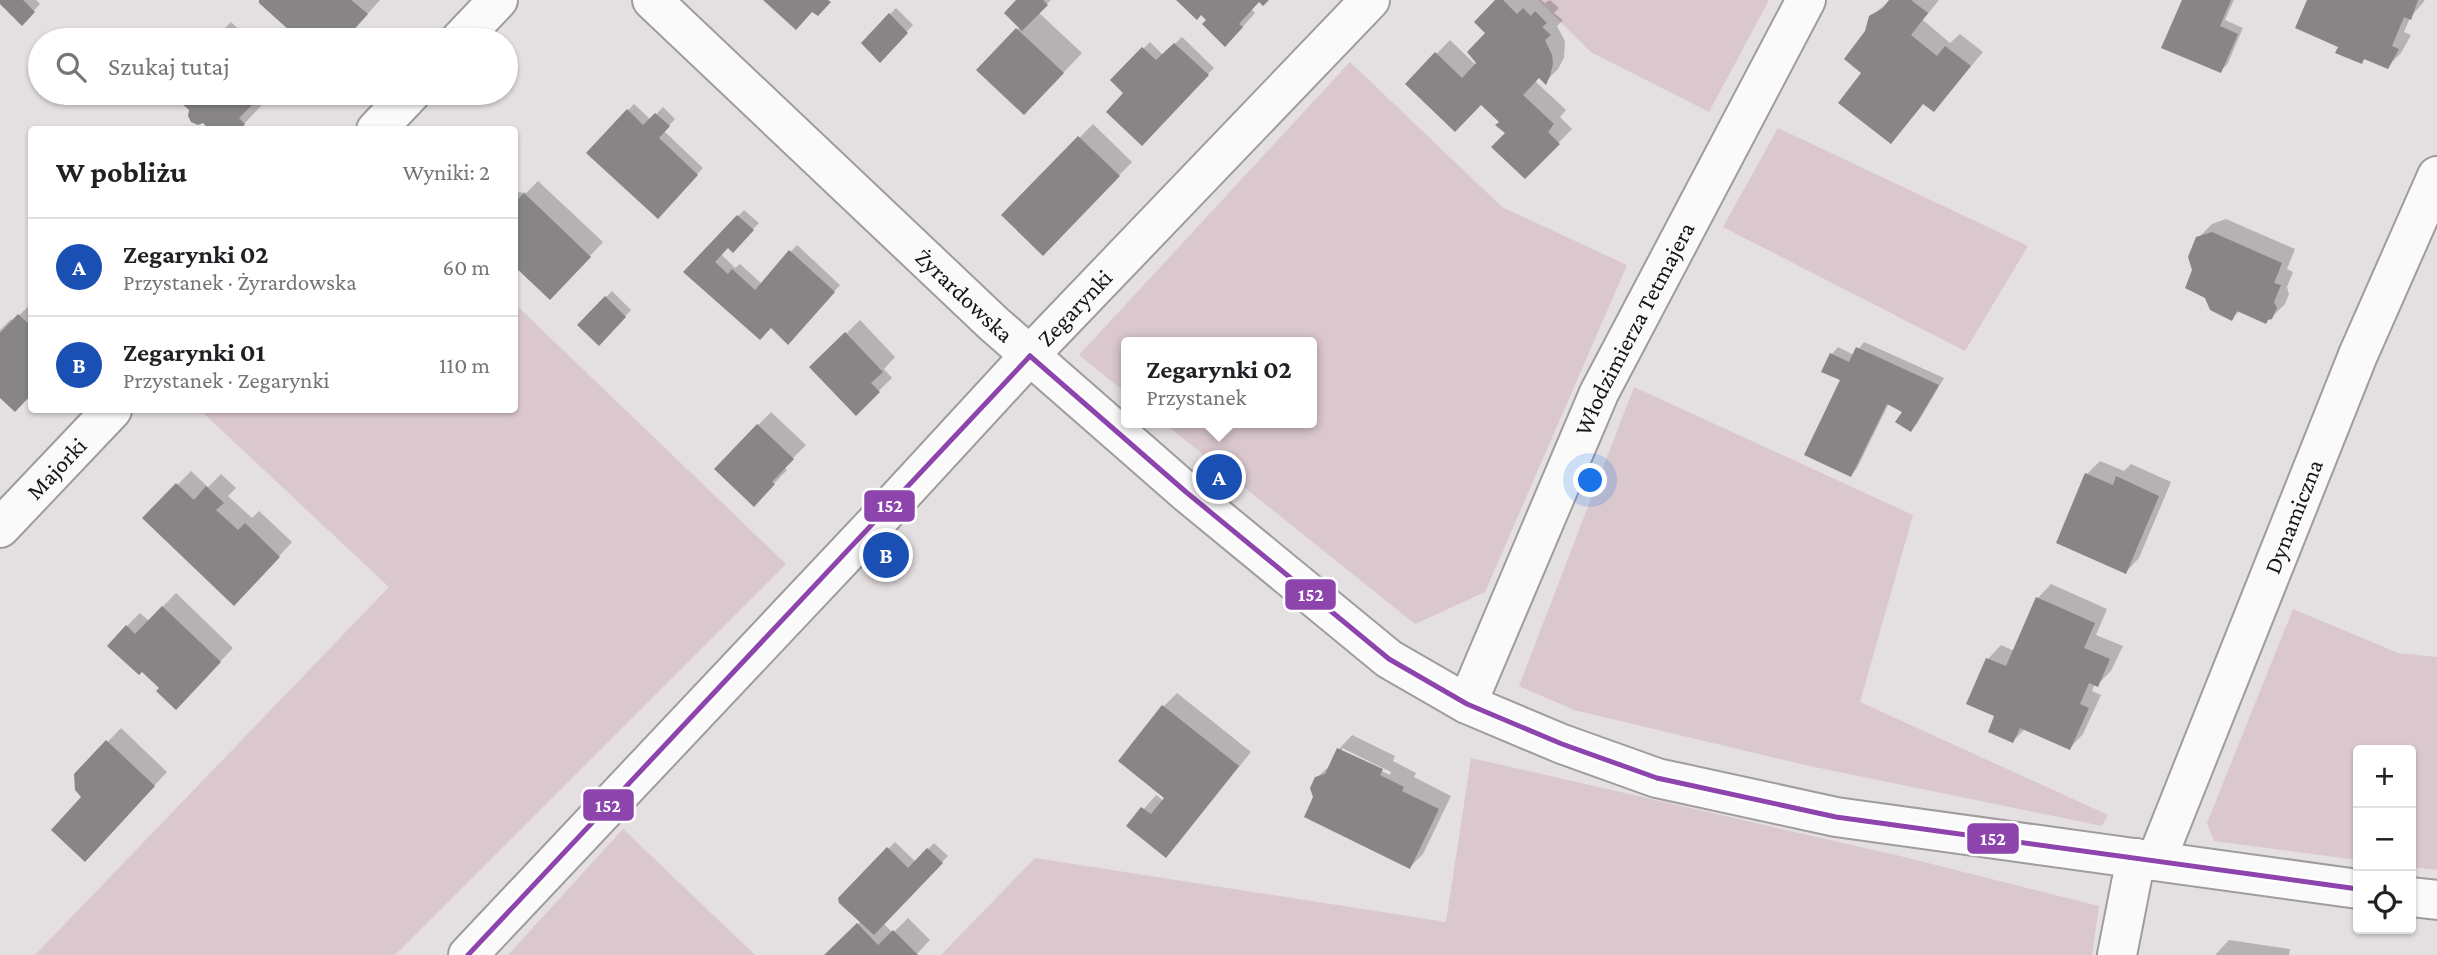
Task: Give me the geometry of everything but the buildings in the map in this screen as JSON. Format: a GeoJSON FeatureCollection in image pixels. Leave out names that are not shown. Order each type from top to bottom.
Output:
{"type":"FeatureCollection","features":[{"type":"Feature","properties":{"kind":"street"},"geometry":{"type":"LineString","coordinates":[[471,28],[498,0]]}},
{"type":"Feature","properties":{"kind":"street","name":"Żyrardowska"},"geometry":{"type":"LineString","coordinates":[[652,0],[1030,356],[1186,492],[1389,659],[1467,704],[1562,744],[1657,778],[1836,817],[2353,888]]}},
{"type":"Feature","properties":{"kind":"street","name":"Zegarynki"},"geometry":{"type":"LineString","coordinates":[[468,955],[1030,356],[1370,0]]}},
{"type":"Feature","properties":{"kind":"street","name":"Włodzimierza Tetmajera"},"geometry":{"type":"LineString","coordinates":[[1467,704],[1599,393],[1806,0]]}},
{"type":"Feature","properties":{"kind":"street"},"geometry":{"type":"LineString","coordinates":[[380,126],[400,105]]}},
{"type":"Feature","properties":{"kind":"street","name":"Dynamiczna"},"geometry":{"type":"LineString","coordinates":[[2117,955],[2146,860],[2358,355],[2437,176]]}},
{"type":"Feature","properties":{"kind":"street","name":"Majorki"},"geometry":{"type":"LineString","coordinates":[[0,528],[109,413]]}},
{"type":"Feature","properties":{"kind":"street"},"geometry":{"type":"LineString","coordinates":[[2416,898],[2437,900]]}},
{"type":"Feature","properties":{"kind":"shaded area"},"geometry":{"type":"Polygon","coordinates":[[[1538,0],[1769,0],[1709,112],[1591,52],[1538,0]]]}},
{"type":"Feature","properties":{"kind":"shaded area"},"geometry":{"type":"Polygon","coordinates":[[[1350,62],[1502,207],[1627,265],[1485,592],[1415,624],[1170,428],[1317,428],[1317,337],[1121,337],[1121,389],[1079,355],[1350,62]]]}},
{"type":"Feature","properties":{"kind":"shaded area"},"geometry":{"type":"Polygon","coordinates":[[[1778,128],[2028,246],[1965,351],[1723,227],[1778,128]]]}},
{"type":"Feature","properties":{"kind":"shaded area"},"geometry":{"type":"Polygon","coordinates":[[[518,307],[786,564],[395,955],[35,955],[389,587],[203,413],[518,413],[518,307]]]}},
{"type":"Feature","properties":{"kind":"shaded area"},"geometry":{"type":"Polygon","coordinates":[[[1634,387],[1913,515],[1860,702],[2108,815],[2102,826],[1805,765],[1574,710],[1519,686],[1634,387]]]}},
{"type":"Feature","properties":{"kind":"shaded area"},"geometry":{"type":"Polygon","coordinates":[[[2293,609],[2398,653],[2437,657],[2437,870],[2416,868],[2416,745],[2353,745],[2353,859],[2214,841],[2207,823],[2293,609]]]}},
{"type":"Feature","properties":{"kind":"shaded area"},"geometry":{"type":"Polygon","coordinates":[[[1471,758],[1900,856],[2099,906],[2092,955],[941,955],[1035,858],[1446,922],[1471,758]]]}},
{"type":"Feature","properties":{"kind":"shaded area"},"geometry":{"type":"Polygon","coordinates":[[[623,829],[755,955],[508,955],[623,829]]]}},
{"type":"Feature","properties":{"kind":"transit line","name":"152"},"geometry":{"type":"LineString","coordinates":[[1030,356],[1186,492],[1389,659],[1467,704],[1562,744],[1657,778],[1836,817],[2353,888]]}},
{"type":"Feature","properties":{"kind":"transit line","name":"152"},"geometry":{"type":"LineString","coordinates":[[468,955],[1030,356]]}},
{"type":"Feature","properties":{"kind":"place","name":"Zegarynki 02"},"geometry":{"type":"Point","coordinates":[1219,477]}},
{"type":"Feature","properties":{"kind":"place","name":"Zegarynki 01"},"geometry":{"type":"Point","coordinates":[886,555]}}]}
